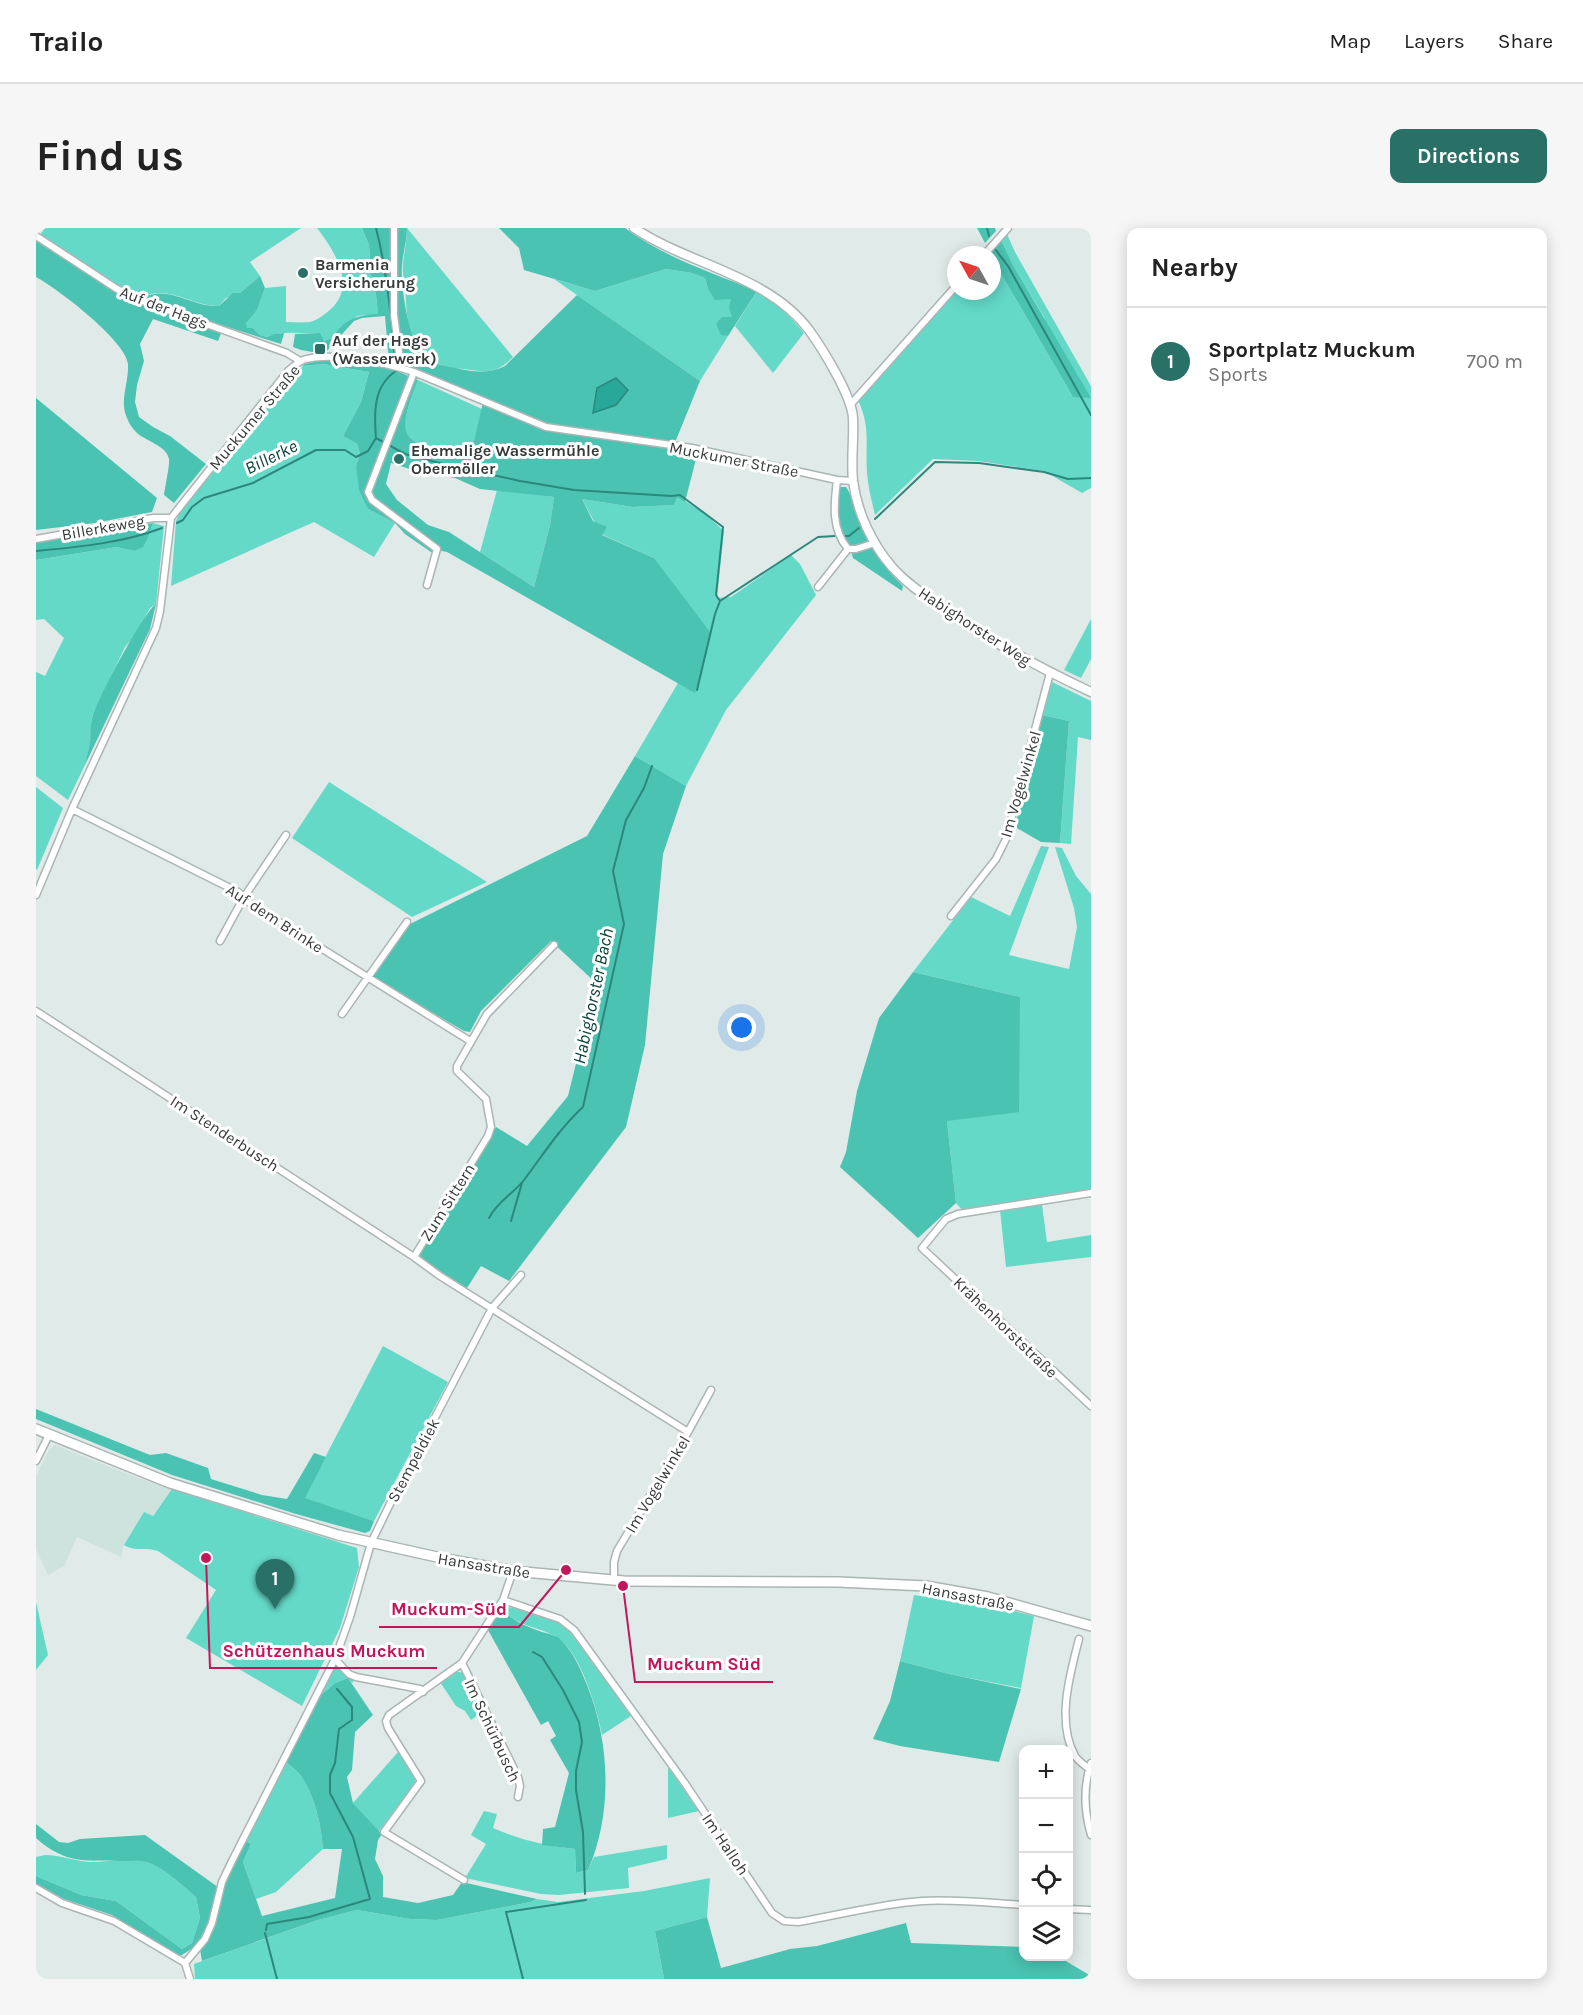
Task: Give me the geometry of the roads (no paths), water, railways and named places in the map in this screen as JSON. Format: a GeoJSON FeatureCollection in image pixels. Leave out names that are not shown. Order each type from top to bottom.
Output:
{"type":"FeatureCollection","features":[{"type":"Feature","properties":{"kind":"main road","name":"Hansastraße"},"geometry":{"type":"LineString","coordinates":[[36,1429],[170,1482],[338,1535],[513,1571],[614,1580],[838,1582],[926,1586],[988,1597],[1091,1626]]}},
{"type":"Feature","properties":{"kind":"street"},"geometry":{"type":"LineString","coordinates":[[394,228],[394,315],[401,368]]}},
{"type":"Feature","properties":{"kind":"street","name":"Habighorster Weg"},"geometry":{"type":"LineString","coordinates":[[634,228],[647,237],[759,288],[784,302],[808,329],[847,394],[853,418],[853,481],[858,505],[875,543],[893,568],[932,600],[1009,650],[1091,692]]}},
{"type":"Feature","properties":{"kind":"street"},"geometry":{"type":"LineString","coordinates":[[992,246],[1008,228]]}},
{"type":"Feature","properties":{"kind":"street","name":"Auf der Hags"},"geometry":{"type":"LineString","coordinates":[[36,236],[117,289],[137,299],[288,352],[300,361]]}},
{"type":"Feature","properties":{"kind":"street"},"geometry":{"type":"LineString","coordinates":[[851,404],[947,296]]}},
{"type":"Feature","properties":{"kind":"street","name":"Muckumer Straße"},"geometry":{"type":"LineString","coordinates":[[171,518],[288,371],[300,361],[320,356],[414,372],[546,427],[692,448],[837,480],[853,481]]}},
{"type":"Feature","properties":{"kind":"street"},"geometry":{"type":"LineString","coordinates":[[414,372],[368,492],[372,500],[437,549],[427,585]]}},
{"type":"Feature","properties":{"kind":"street"},"geometry":{"type":"LineString","coordinates":[[837,480],[834,509],[838,535],[848,549]]}},
{"type":"Feature","properties":{"kind":"street","name":"Billerkeweg"},"geometry":{"type":"LineString","coordinates":[[36,539],[153,518],[171,518]]}},
{"type":"Feature","properties":{"kind":"street"},"geometry":{"type":"LineString","coordinates":[[36,895],[72,809],[156,628],[171,518]]}},
{"type":"Feature","properties":{"kind":"street"},"geometry":{"type":"LineString","coordinates":[[848,549],[875,543]]}},
{"type":"Feature","properties":{"kind":"street"},"geometry":{"type":"LineString","coordinates":[[818,587],[848,549]]}},
{"type":"Feature","properties":{"kind":"street","name":"Im Vogelwinkel"},"geometry":{"type":"LineString","coordinates":[[951,916],[996,858],[1006,839],[1050,672]]}},
{"type":"Feature","properties":{"kind":"street","name":"Auf dem Brinke"},"geometry":{"type":"LineString","coordinates":[[72,809],[224,884],[252,905],[470,1041]]}},
{"type":"Feature","properties":{"kind":"street"},"geometry":{"type":"LineString","coordinates":[[220,940],[244,897],[286,835]]}},
{"type":"Feature","properties":{"kind":"street"},"geometry":{"type":"LineString","coordinates":[[342,1014],[407,922]]}},
{"type":"Feature","properties":{"kind":"street","name":"Zum Sittern"},"geometry":{"type":"LineString","coordinates":[[554,945],[487,1014],[457,1066],[457,1071],[486,1099],[491,1127],[488,1136],[414,1257],[688,1432]]}},
{"type":"Feature","properties":{"kind":"street","name":"Im Stenderbusch"},"geometry":{"type":"LineString","coordinates":[[36,1011],[414,1257]]}},
{"type":"Feature","properties":{"kind":"street","name":"Krähenhorststraße"},"geometry":{"type":"LineString","coordinates":[[1091,1193],[958,1214],[946,1219],[922,1248],[1091,1406]]}},
{"type":"Feature","properties":{"kind":"street","name":"Stempeldiek"},"geometry":{"type":"LineString","coordinates":[[185,1964],[206,1939],[222,1882],[334,1659],[350,1617],[371,1543],[492,1308],[520,1275]]}},
{"type":"Feature","properties":{"kind":"street","name":"Im Vogelwinkel"},"geometry":{"type":"LineString","coordinates":[[614,1580],[614,1562],[617,1551],[711,1390]]}},
{"type":"Feature","properties":{"kind":"street"},"geometry":{"type":"LineString","coordinates":[[36,1461],[49,1435]]}},
{"type":"Feature","properties":{"kind":"street"},"geometry":{"type":"LineString","coordinates":[[464,1880],[384,1832],[421,1781],[388,1728],[387,1721],[389,1715],[462,1663],[503,1600],[513,1571]]}},
{"type":"Feature","properties":{"kind":"street","name":"Im Halloh"},"geometry":{"type":"LineString","coordinates":[[503,1600],[560,1619],[573,1629],[684,1782],[772,1913],[784,1921],[798,1922],[923,1901],[1019,1905]]}},
{"type":"Feature","properties":{"kind":"street"},"geometry":{"type":"LineString","coordinates":[[1079,1639],[1070,1676],[1066,1718],[1069,1738],[1076,1758],[1090,1766],[1085,1791],[1086,1818],[1091,1835]]}},
{"type":"Feature","properties":{"kind":"street"},"geometry":{"type":"LineString","coordinates":[[334,1659],[349,1674],[356,1677],[420,1689],[423,1692]]}},
{"type":"Feature","properties":{"kind":"street","name":"Im Schürbusch"},"geometry":{"type":"LineString","coordinates":[[462,1663],[518,1777],[520,1786],[518,1797]]}},
{"type":"Feature","properties":{"kind":"street"},"geometry":{"type":"LineString","coordinates":[[36,1888],[62,1903],[114,1921],[185,1964],[190,1979]]}},
{"type":"Feature","properties":{"kind":"street"},"geometry":{"type":"LineString","coordinates":[[1073,1909],[1091,1910]]}},
{"type":"Feature","properties":{"kind":"waterway","name":"Habighorster Bach"},"geometry":{"type":"LineString","coordinates":[[376,228],[386,277],[395,360]]}},
{"type":"Feature","properties":{"kind":"waterway"},"geometry":{"type":"LineString","coordinates":[[987,228],[989,236]]}},
{"type":"Feature","properties":{"kind":"waterway"},"geometry":{"type":"LineString","coordinates":[[1001,257],[1091,415]]}},
{"type":"Feature","properties":{"kind":"waterway","name":"Habighorster Bach"},"geometry":{"type":"LineString","coordinates":[[396,371],[388,377],[379,392],[375,410],[376,438],[405,454],[520,481],[574,490],[680,495],[723,527],[716,595],[720,601],[818,537],[835,536]]}},
{"type":"Feature","properties":{"kind":"waterway","name":"Billerke"},"geometry":{"type":"LineString","coordinates":[[177,523],[183,520],[192,507],[204,498],[253,483],[316,450],[345,450],[356,457],[368,451],[376,438]]}},
{"type":"Feature","properties":{"kind":"waterway","name":"Habighorster Bach"},"geometry":{"type":"LineString","coordinates":[[875,519],[935,462],[979,463],[1044,472],[1068,479],[1091,478]]}},
{"type":"Feature","properties":{"kind":"waterway","name":"Billerke"},"geometry":{"type":"LineString","coordinates":[[36,551],[116,541],[162,528]]}},
{"type":"Feature","properties":{"kind":"waterway","name":"Habighorster Bach"},"geometry":{"type":"LineString","coordinates":[[841,536],[849,536],[859,528]]}},
{"type":"Feature","properties":{"kind":"waterway","name":"Habighorster Bach"},"geometry":{"type":"LineString","coordinates":[[697,690],[720,601]]}},
{"type":"Feature","properties":{"kind":"waterway","name":"Habighorster Bach"},"geometry":{"type":"LineString","coordinates":[[489,1218],[496,1207],[524,1180],[559,1133],[583,1107],[624,924],[613,871],[626,820],[644,788],[652,766]]}},
{"type":"Feature","properties":{"kind":"waterway","name":"Habighorster Bach"},"geometry":{"type":"LineString","coordinates":[[511,1221],[522,1183]]}},
{"type":"Feature","properties":{"kind":"waterway"},"geometry":{"type":"LineString","coordinates":[[533,1652],[542,1657],[563,1690],[579,1722],[582,1742],[576,1771],[576,1790],[583,1832],[585,1894]]}},
{"type":"Feature","properties":{"kind":"waterway"},"geometry":{"type":"LineString","coordinates":[[266,1930],[267,1924],[309,1917],[370,1899],[353,1837],[330,1793],[330,1775],[335,1763],[339,1729],[352,1720],[352,1707],[337,1689]]}},
{"type":"Feature","properties":{"kind":"waterway"},"geometry":{"type":"LineString","coordinates":[[523,1979],[506,1912],[586,1900]]}},
{"type":"Feature","properties":{"kind":"waterway"},"geometry":{"type":"LineString","coordinates":[[265,1933],[277,1979]]}},
{"type":"Feature","properties":{"kind":"place","name":"Barmenia Versicherung"},"geometry":{"type":"Point","coordinates":[303,273]}},
{"type":"Feature","properties":{"kind":"place","name":"Auf der Hags (Wasserwerk)"},"geometry":{"type":"Point","coordinates":[320,349]}},
{"type":"Feature","properties":{"kind":"place","name":"Ehemalige Wassermühle Obermöller"},"geometry":{"type":"Point","coordinates":[399,459]}},
{"type":"Feature","properties":{"kind":"place","name":"Schützenhaus Muckum"},"geometry":{"type":"Point","coordinates":[206,1558]}},
{"type":"Feature","properties":{"kind":"place","name":"Muckum-Süd"},"geometry":{"type":"Point","coordinates":[566,1570]}},
{"type":"Feature","properties":{"kind":"place","name":"Muckum Süd"},"geometry":{"type":"Point","coordinates":[623,1586]}},
{"type":"Feature","properties":{"kind":"place","name":"Sportplatz Muckum"},"geometry":{"type":"Point","coordinates":[275,1609]}}]}
